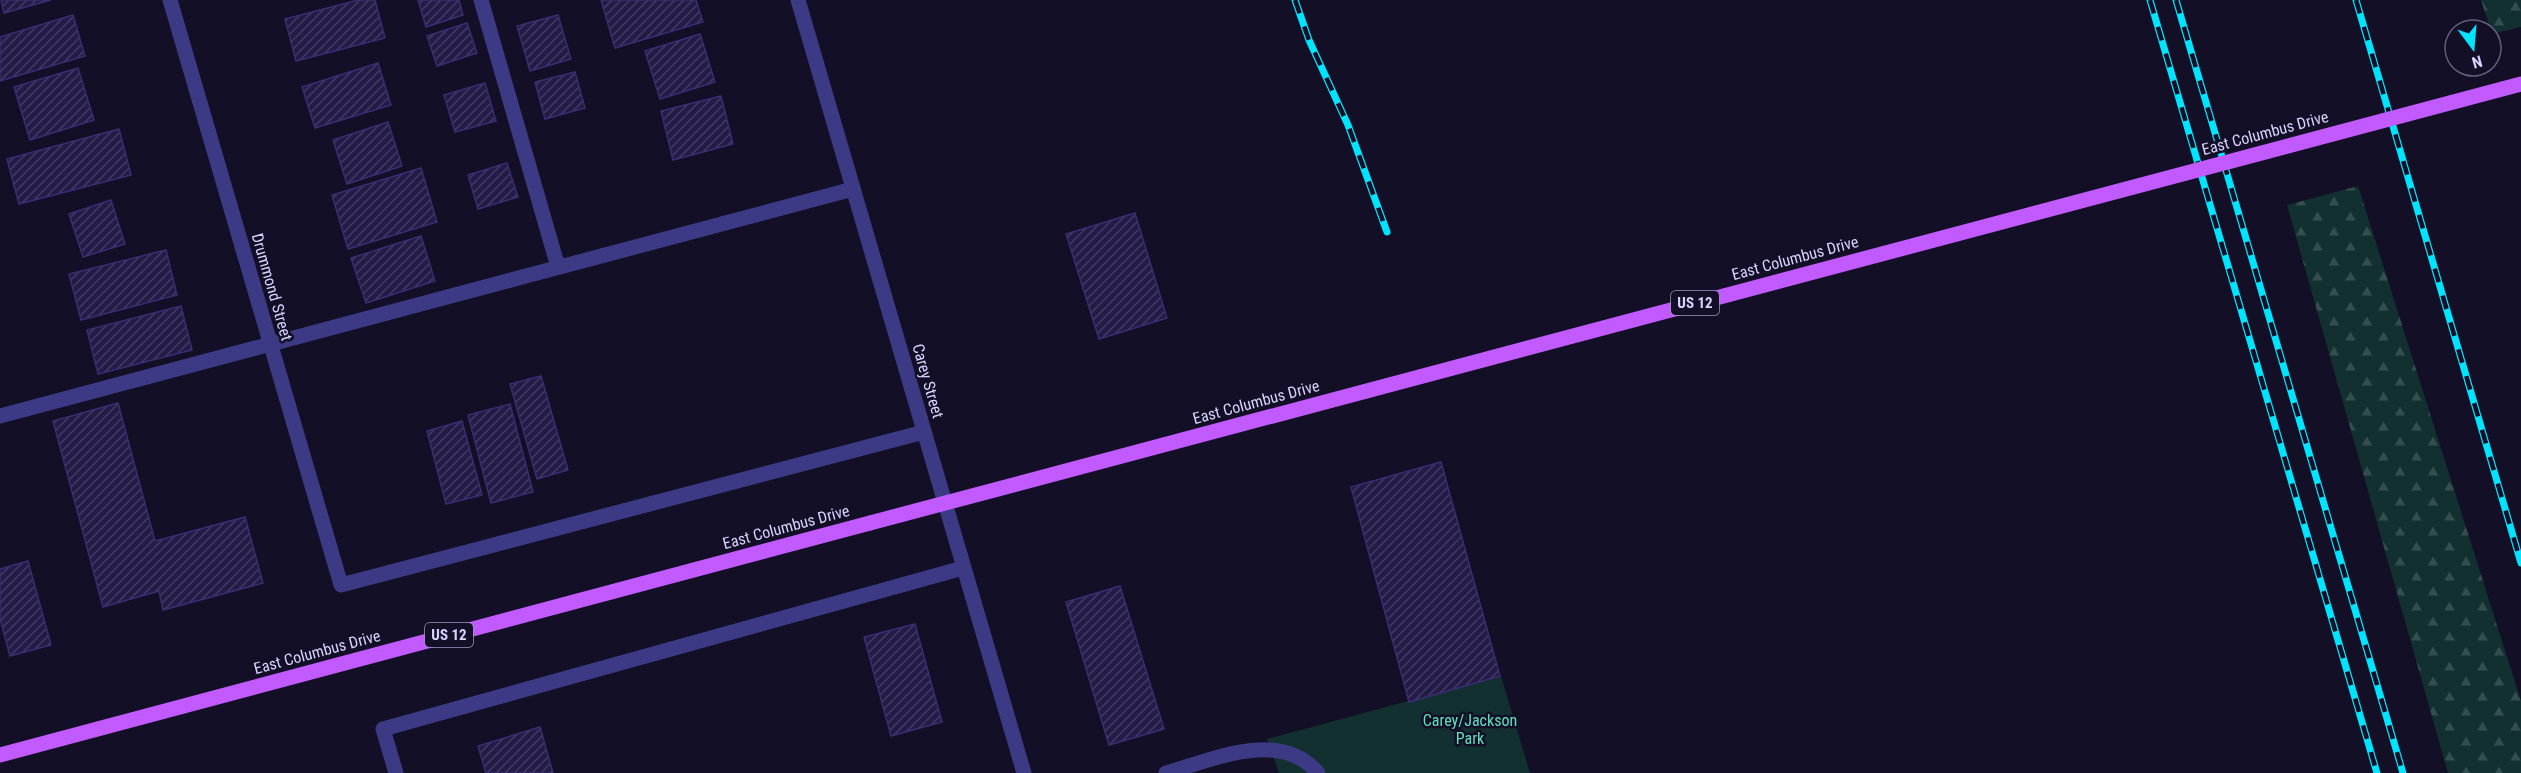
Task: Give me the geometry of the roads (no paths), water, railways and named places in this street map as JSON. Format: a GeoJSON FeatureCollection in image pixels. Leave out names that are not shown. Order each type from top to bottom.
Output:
{"type":"FeatureCollection","features":[{"type":"Feature","properties":{"kind":"main road","name":"East Columbus Drive"},"geometry":{"type":"LineString","coordinates":[[0,755],[2521,84]]}},
{"type":"Feature","properties":{"kind":"street","name":"Drummond Street"},"geometry":{"type":"LineString","coordinates":[[170,0],[341,585],[924,432]]}},
{"type":"Feature","properties":{"kind":"street"},"geometry":{"type":"LineString","coordinates":[[480,0],[558,267]]}},
{"type":"Feature","properties":{"kind":"street","name":"Carey Street"},"geometry":{"type":"LineString","coordinates":[[798,0],[1024,773]]}},
{"type":"Feature","properties":{"kind":"street"},"geometry":{"type":"LineString","coordinates":[[0,416],[853,189]]}},
{"type":"Feature","properties":{"kind":"street"},"geometry":{"type":"LineString","coordinates":[[396,773],[383,729],[963,568]]}},
{"type":"Feature","properties":{"kind":"street"},"geometry":{"type":"LineString","coordinates":[[1166,773],[1238,753],[1262,749],[1286,752],[1311,765],[1318,773]]}},
{"type":"Feature","properties":{"kind":"railway"},"geometry":{"type":"LineString","coordinates":[[1295,0],[1309,40],[1348,125],[1387,232]]}},
{"type":"Feature","properties":{"kind":"railway"},"geometry":{"type":"LineString","coordinates":[[2150,0],[2377,773]]}},
{"type":"Feature","properties":{"kind":"railway"},"geometry":{"type":"LineString","coordinates":[[2176,0],[2403,773]]}},
{"type":"Feature","properties":{"kind":"railway"},"geometry":{"type":"LineString","coordinates":[[2356,0],[2521,563]]}},
{"type":"Feature","properties":{"kind":"park label","name":"Carey/Jackson Park"},"geometry":{"type":"Point","coordinates":[1470,729]}}]}
